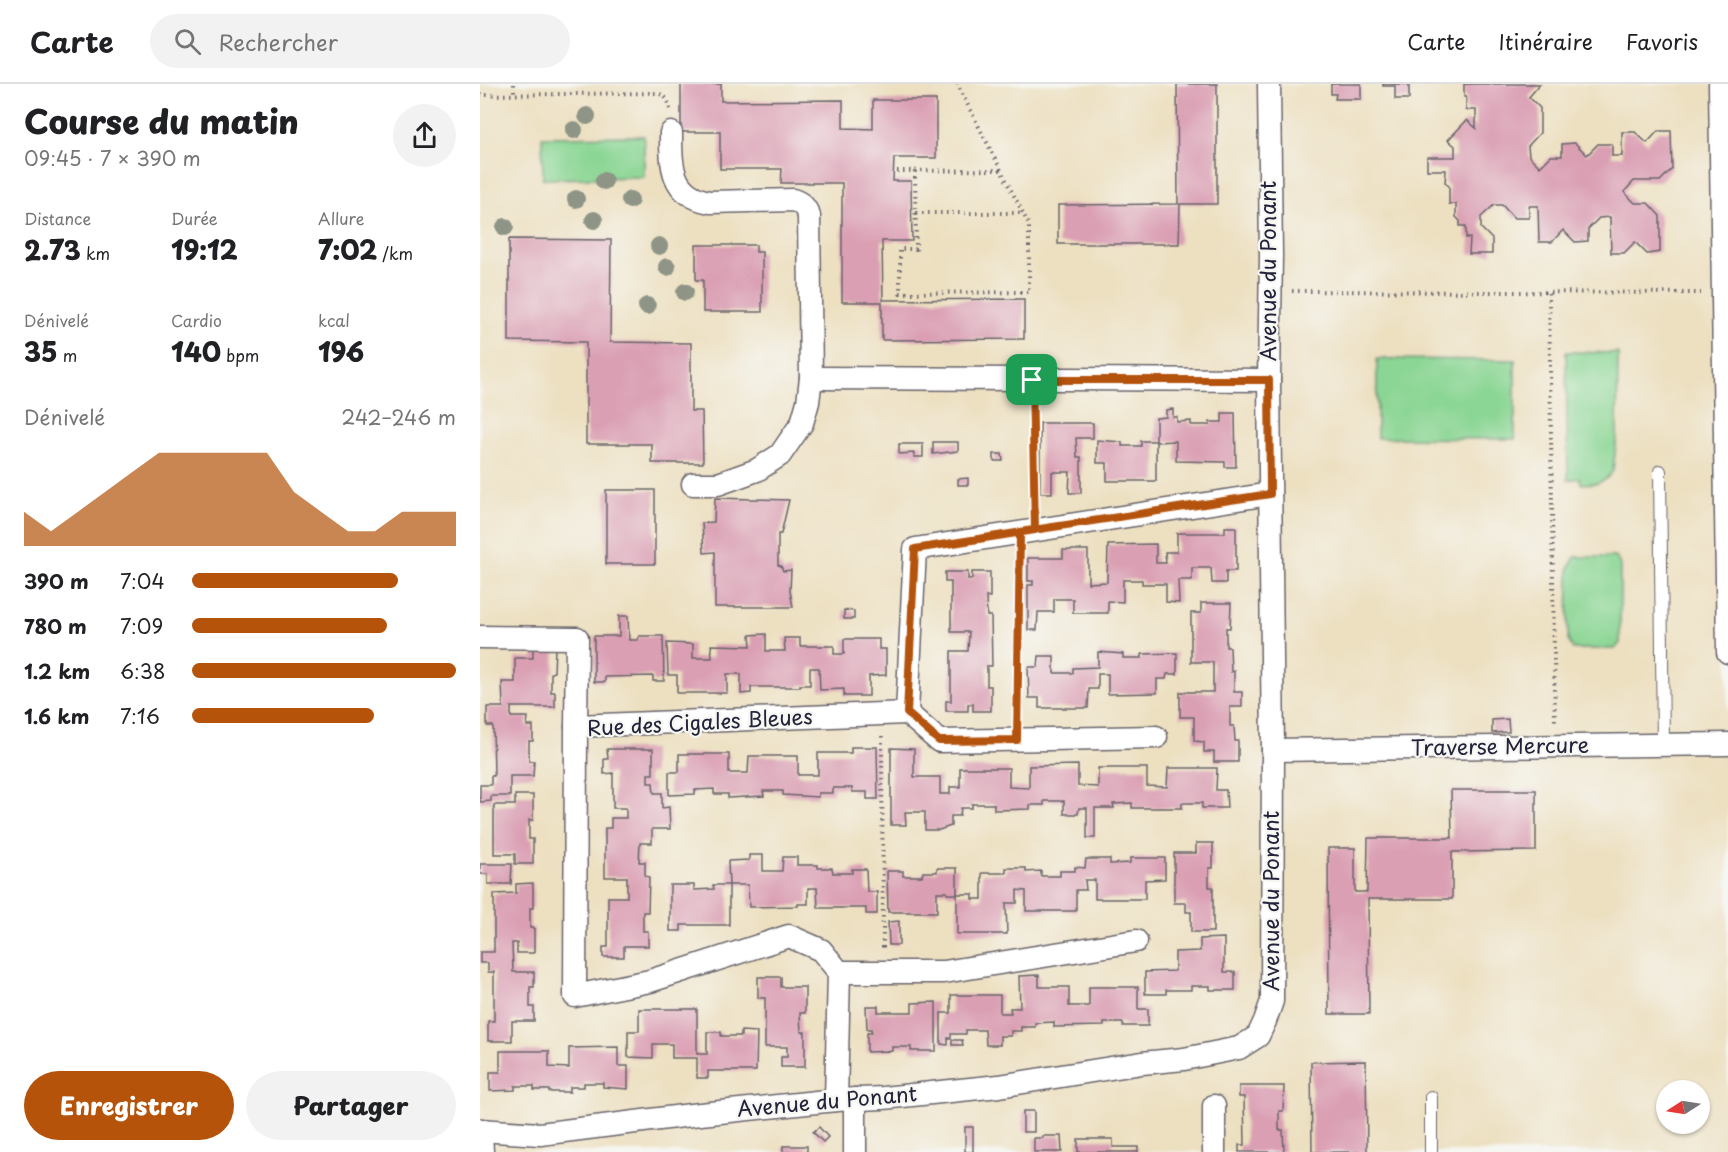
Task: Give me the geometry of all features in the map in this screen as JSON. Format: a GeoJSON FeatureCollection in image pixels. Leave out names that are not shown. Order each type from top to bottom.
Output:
{"type":"FeatureCollection","features":[{"type":"Feature","properties":{"kind":"street","name":"Avenue du Ponant"},"geometry":{"type":"LineString","coordinates":[[481,1137],[540,1134],[691,1114],[999,1086],[1142,1063],[1184,1059],[1239,1048],[1258,1036],[1266,1021],[1272,1001],[1273,750],[1269,84]]}},
{"type":"Feature","properties":{"kind":"street"},"geometry":{"type":"LineString","coordinates":[[1720,84],[1724,141],[1726,254],[1723,293],[1728,652]]}},
{"type":"Feature","properties":{"kind":"street"},"geometry":{"type":"LineString","coordinates":[[670,133],[673,171],[679,185],[687,194],[698,200],[710,202],[793,200],[800,202],[809,216],[811,378],[802,423],[780,455],[757,470],[718,484],[693,484]]}},
{"type":"Feature","properties":{"kind":"street"},"geometry":{"type":"LineString","coordinates":[[811,378],[1269,380]]}},
{"type":"Feature","properties":{"kind":"street"},"geometry":{"type":"LineString","coordinates":[[1156,737],[939,741],[907,713],[915,549],[1270,494]]}},
{"type":"Feature","properties":{"kind":"street"},"geometry":{"type":"LineString","coordinates":[[480,638],[577,638],[576,726]]}},
{"type":"Feature","properties":{"kind":"street","name":"Rue des Cigales Bleues"},"geometry":{"type":"LineString","coordinates":[[839,972],[821,950],[789,936],[650,981],[575,996],[576,726],[907,713]]}},
{"type":"Feature","properties":{"kind":"street","name":"Traverse Mercure"},"geometry":{"type":"LineString","coordinates":[[1273,750],[1728,744]]}},
{"type":"Feature","properties":{"kind":"street"},"geometry":{"type":"LineString","coordinates":[[855,1152],[845,1099],[839,972],[944,972],[1136,941]]}},
{"type":"Feature","properties":{"kind":"street"},"geometry":{"type":"LineString","coordinates":[[1214,1106],[1214,1152]]}},
{"type":"Feature","properties":{"kind":"lane"},"geometry":{"type":"LineString","coordinates":[[1660,471],[1663,744]]}},
{"type":"Feature","properties":{"kind":"lane"},"geometry":{"type":"LineString","coordinates":[[1431,1097],[1431,1152]]}},
{"type":"Feature","properties":{"kind":"path"},"geometry":{"type":"LineString","coordinates":[[513,84],[514,95]]}},
{"type":"Feature","properties":{"kind":"path"},"geometry":{"type":"LineString","coordinates":[[915,171],[916,249],[900,249],[900,293],[1029,292],[1029,225],[957,84]]}},
{"type":"Feature","properties":{"kind":"path"},"geometry":{"type":"LineString","coordinates":[[480,94],[663,94],[670,108],[670,133]]}},
{"type":"Feature","properties":{"kind":"path"},"geometry":{"type":"LineString","coordinates":[[897,171],[1001,170]]}},
{"type":"Feature","properties":{"kind":"path"},"geometry":{"type":"LineString","coordinates":[[916,213],[1023,213]]}},
{"type":"Feature","properties":{"kind":"path"},"geometry":{"type":"LineString","coordinates":[[1270,291],[1723,293]]}},
{"type":"Feature","properties":{"kind":"path"},"geometry":{"type":"LineString","coordinates":[[1549,293],[1555,746]]}},
{"type":"Feature","properties":{"kind":"path"},"geometry":{"type":"LineString","coordinates":[[1017,740],[1028,531],[1032,380]]}},
{"type":"Feature","properties":{"kind":"path"},"geometry":{"type":"LineString","coordinates":[[882,714],[883,972]]}},
{"type":"Feature","properties":{"kind":"green space"},"geometry":{"type":"Polygon","coordinates":[[[644,136],[644,177],[543,179],[542,137],[644,136]]]}},
{"type":"Feature","properties":{"kind":"green space"},"geometry":{"type":"Polygon","coordinates":[[[1566,352],[1618,353],[1617,436],[1613,471],[1606,479],[1598,483],[1581,484],[1580,478],[1568,480],[1566,352]]]}},
{"type":"Feature","properties":{"kind":"green space"},"geometry":{"type":"Polygon","coordinates":[[[1377,359],[1515,360],[1515,439],[1377,438],[1377,359]]]}},
{"type":"Feature","properties":{"kind":"green space"},"geometry":{"type":"Polygon","coordinates":[[[1575,557],[1616,557],[1620,565],[1620,643],[1615,649],[1573,649],[1568,640],[1569,568],[1575,557]]]}},
{"type":"Feature","properties":{"kind":"building"},"geometry":{"type":"Polygon","coordinates":[[[681,84],[721,84],[721,101],[843,100],[843,128],[873,129],[873,100],[936,100],[936,158],[894,158],[893,181],[911,181],[912,241],[882,241],[883,300],[1024,299],[1024,339],[882,340],[882,302],[842,302],[842,183],[781,183],[782,169],[720,169],[720,132],[681,132],[681,84]]]}},
{"type":"Feature","properties":{"kind":"building"},"geometry":{"type":"Polygon","coordinates":[[[1177,84],[1217,84],[1217,204],[1180,204],[1179,244],[1058,244],[1058,205],[1178,204],[1177,84]]]}},
{"type":"Feature","properties":{"kind":"building"},"geometry":{"type":"Polygon","coordinates":[[[1331,84],[1361,84],[1361,99],[1335,99],[1336,94],[1331,94],[1331,84]]]}},
{"type":"Feature","properties":{"kind":"building"},"geometry":{"type":"Polygon","coordinates":[[[1383,84],[1409,84],[1409,99],[1395,99],[1395,86],[1383,86],[1383,84]]]}},
{"type":"Feature","properties":{"kind":"building"},"geometry":{"type":"Polygon","coordinates":[[[1464,84],[1540,84],[1529,97],[1540,108],[1540,133],[1528,146],[1529,156],[1540,167],[1551,156],[1562,156],[1562,144],[1575,143],[1587,155],[1598,144],[1612,144],[1612,156],[1622,156],[1622,132],[1635,132],[1647,143],[1658,131],[1671,131],[1672,169],[1660,181],[1634,181],[1624,192],[1635,203],[1648,203],[1660,216],[1660,252],[1647,254],[1635,242],[1624,253],[1611,253],[1610,217],[1599,218],[1588,229],[1588,241],[1575,242],[1563,230],[1552,242],[1539,242],[1538,206],[1529,206],[1529,218],[1514,218],[1502,205],[1494,205],[1481,217],[1481,228],[1492,239],[1492,254],[1469,254],[1470,238],[1466,238],[1466,226],[1460,226],[1460,221],[1456,217],[1456,204],[1449,204],[1449,186],[1445,183],[1446,170],[1427,170],[1427,157],[1455,157],[1455,146],[1448,140],[1467,120],[1476,128],[1476,110],[1466,110],[1464,84]]]}},
{"type":"Feature","properties":{"kind":"building"},"geometry":{"type":"Polygon","coordinates":[[[509,239],[611,240],[610,342],[691,343],[691,411],[702,411],[703,463],[652,463],[652,444],[586,444],[586,342],[509,341],[509,239]]]}},
{"type":"Feature","properties":{"kind":"building"},"geometry":{"type":"Polygon","coordinates":[[[696,245],[756,245],[756,252],[762,252],[762,312],[703,312],[703,280],[696,280],[696,245]]]}},
{"type":"Feature","properties":{"kind":"building"},"geometry":{"type":"Polygon","coordinates":[[[1173,409],[1173,417],[1177,417],[1177,422],[1191,421],[1191,425],[1210,425],[1210,422],[1222,422],[1222,413],[1235,413],[1236,467],[1225,467],[1225,462],[1176,461],[1176,441],[1156,442],[1156,481],[1107,481],[1107,463],[1097,463],[1097,440],[1122,442],[1122,446],[1141,446],[1141,441],[1156,441],[1156,418],[1166,417],[1166,410],[1173,409]]]}},
{"type":"Feature","properties":{"kind":"building"},"geometry":{"type":"Polygon","coordinates":[[[1040,423],[1093,423],[1093,438],[1076,438],[1077,457],[1081,457],[1081,493],[1069,493],[1070,472],[1052,472],[1052,493],[1040,493],[1040,423]]]}},
{"type":"Feature","properties":{"kind":"building"},"geometry":{"type":"Polygon","coordinates":[[[933,442],[958,442],[958,451],[933,454],[933,442]]]}},
{"type":"Feature","properties":{"kind":"building"},"geometry":{"type":"Polygon","coordinates":[[[899,444],[923,444],[923,457],[914,457],[914,453],[899,454],[899,444]]]}},
{"type":"Feature","properties":{"kind":"building"},"geometry":{"type":"Polygon","coordinates":[[[994,454],[1002,454],[1003,461],[994,461],[994,454]]]}},
{"type":"Feature","properties":{"kind":"building"},"geometry":{"type":"Polygon","coordinates":[[[968,478],[968,485],[958,485],[958,479],[968,478]]]}},
{"type":"Feature","properties":{"kind":"building"},"geometry":{"type":"Polygon","coordinates":[[[606,490],[655,490],[655,564],[606,564],[606,490]]]}},
{"type":"Feature","properties":{"kind":"building"},"geometry":{"type":"Polygon","coordinates":[[[715,498],[789,500],[781,534],[778,534],[778,565],[783,571],[791,570],[790,591],[793,607],[715,607],[715,552],[704,553],[702,523],[714,522],[715,498]]]}},
{"type":"Feature","properties":{"kind":"building"},"geometry":{"type":"Polygon","coordinates":[[[1225,527],[1236,527],[1236,571],[1226,571],[1226,583],[1212,583],[1211,568],[1192,568],[1192,580],[1178,580],[1179,603],[1166,602],[1166,584],[1142,584],[1142,580],[1123,580],[1123,602],[1108,601],[1108,613],[1073,613],[1073,599],[1054,599],[1054,612],[1038,612],[1037,630],[1028,630],[1028,585],[1033,585],[1033,581],[1028,581],[1028,558],[1063,558],[1063,550],[1088,550],[1088,583],[1107,582],[1108,545],[1156,544],[1156,563],[1166,563],[1165,552],[1177,552],[1177,533],[1225,533],[1225,527]]]}},
{"type":"Feature","properties":{"kind":"building"},"geometry":{"type":"Polygon","coordinates":[[[945,572],[968,572],[968,579],[972,579],[972,572],[990,572],[990,597],[986,597],[987,616],[991,616],[992,666],[987,666],[987,686],[991,686],[991,711],[973,711],[973,704],[968,704],[968,711],[946,711],[946,701],[951,701],[951,651],[968,651],[969,632],[951,632],[951,582],[945,582],[945,572]]]}},
{"type":"Feature","properties":{"kind":"building"},"geometry":{"type":"Polygon","coordinates":[[[1201,603],[1231,603],[1230,628],[1226,628],[1226,647],[1230,647],[1231,672],[1234,671],[1234,692],[1242,692],[1242,707],[1230,707],[1230,726],[1234,726],[1235,741],[1238,741],[1238,762],[1214,762],[1214,752],[1204,752],[1204,742],[1194,741],[1194,717],[1180,717],[1180,692],[1213,692],[1213,662],[1191,662],[1191,613],[1201,613],[1201,603]]]}},
{"type":"Feature","properties":{"kind":"building"},"geometry":{"type":"Polygon","coordinates":[[[844,610],[854,611],[854,619],[844,619],[844,610]]]}},
{"type":"Feature","properties":{"kind":"building"},"geometry":{"type":"Polygon","coordinates":[[[619,616],[628,616],[629,640],[638,640],[639,636],[663,636],[664,681],[653,681],[653,676],[605,677],[605,682],[594,682],[594,636],[619,636],[619,616]]]}},
{"type":"Feature","properties":{"kind":"building"},"geometry":{"type":"Polygon","coordinates":[[[766,634],[766,651],[785,651],[784,638],[800,638],[800,646],[834,646],[834,654],[844,654],[844,639],[879,639],[879,649],[886,649],[886,675],[869,676],[869,696],[844,696],[844,689],[820,690],[819,668],[810,668],[810,685],[800,685],[800,687],[751,687],[751,693],[741,694],[741,674],[727,674],[727,693],[677,693],[677,675],[668,675],[667,643],[693,644],[693,658],[712,658],[711,645],[751,646],[750,635],[766,634]]]}},
{"type":"Feature","properties":{"kind":"building"},"geometry":{"type":"Polygon","coordinates":[[[533,648],[555,648],[551,692],[555,692],[555,707],[511,707],[511,717],[528,717],[527,726],[533,726],[533,741],[529,741],[529,761],[534,761],[533,776],[510,776],[510,796],[491,796],[491,801],[480,802],[480,785],[491,785],[491,776],[494,776],[493,726],[487,726],[487,707],[503,707],[502,682],[515,682],[515,658],[533,658],[533,648]]]}},
{"type":"Feature","properties":{"kind":"building"},"geometry":{"type":"Polygon","coordinates":[[[1098,652],[1123,654],[1123,658],[1142,658],[1142,654],[1177,653],[1177,674],[1167,674],[1166,679],[1157,679],[1157,693],[1108,694],[1108,674],[1098,674],[1098,689],[1089,689],[1088,708],[1039,708],[1039,698],[1029,698],[1028,667],[1038,667],[1039,656],[1054,656],[1054,673],[1073,673],[1073,668],[1098,667],[1098,652]]]}},
{"type":"Feature","properties":{"kind":"building"},"geometry":{"type":"Polygon","coordinates":[[[1508,719],[1509,732],[1492,733],[1492,720],[1508,719]]]}},
{"type":"Feature","properties":{"kind":"building"},"geometry":{"type":"Polygon","coordinates":[[[851,747],[877,747],[878,799],[867,799],[867,792],[852,792],[852,788],[833,788],[833,793],[818,793],[818,797],[783,795],[783,791],[763,791],[764,796],[728,798],[728,794],[714,794],[714,789],[695,790],[695,794],[669,795],[669,772],[679,772],[679,754],[729,754],[729,773],[748,773],[749,756],[798,756],[798,775],[818,775],[818,753],[851,753],[851,747]]]}},
{"type":"Feature","properties":{"kind":"building"},"geometry":{"type":"Polygon","coordinates":[[[891,748],[914,749],[914,777],[940,777],[940,794],[950,794],[950,787],[960,787],[960,768],[1009,768],[1009,787],[1029,788],[1029,766],[1078,765],[1078,786],[1098,787],[1098,768],[1147,768],[1147,786],[1167,787],[1168,768],[1217,768],[1216,790],[1226,790],[1227,808],[1202,808],[1202,803],[1182,803],[1182,808],[1132,808],[1132,803],[1113,804],[1114,808],[1095,808],[1095,838],[1087,838],[1087,808],[1079,808],[1078,814],[1064,814],[1064,801],[1044,801],[1044,805],[1030,805],[1030,809],[994,810],[994,804],[972,804],[972,808],[961,808],[960,816],[951,816],[951,826],[939,830],[925,830],[925,812],[905,812],[906,825],[891,825],[891,748]]]}},
{"type":"Feature","properties":{"kind":"building"},"geometry":{"type":"Polygon","coordinates":[[[607,749],[653,749],[653,774],[648,774],[648,783],[653,783],[654,793],[662,793],[662,808],[669,807],[670,829],[652,829],[652,843],[640,843],[639,862],[645,862],[645,876],[649,877],[648,912],[643,912],[643,931],[648,931],[648,946],[624,946],[624,957],[603,957],[603,947],[608,947],[608,897],[627,897],[627,877],[605,877],[605,828],[611,828],[611,818],[626,818],[626,808],[613,808],[613,773],[604,774],[604,759],[608,759],[607,749]]]}},
{"type":"Feature","properties":{"kind":"building"},"geometry":{"type":"Polygon","coordinates":[[[1451,790],[1536,790],[1536,851],[1452,852],[1452,899],[1368,899],[1369,1014],[1329,1014],[1328,848],[1355,848],[1355,892],[1367,892],[1368,838],[1452,838],[1451,790]]]}},
{"type":"Feature","properties":{"kind":"building"},"geometry":{"type":"Polygon","coordinates":[[[515,795],[533,795],[533,820],[529,820],[529,839],[533,839],[533,864],[515,864],[515,854],[494,854],[494,805],[515,805],[515,795]]]}},
{"type":"Feature","properties":{"kind":"building"},"geometry":{"type":"Polygon","coordinates":[[[1196,843],[1213,843],[1213,868],[1209,868],[1209,887],[1213,887],[1213,932],[1191,932],[1191,912],[1186,912],[1186,903],[1174,903],[1174,853],[1196,853],[1196,843]]]}},
{"type":"Feature","properties":{"kind":"building"},"geometry":{"type":"Polygon","coordinates":[[[749,855],[763,855],[763,871],[782,871],[783,857],[797,857],[797,865],[832,868],[833,873],[852,873],[852,869],[866,869],[867,892],[877,892],[877,914],[866,914],[866,908],[818,908],[817,888],[808,888],[808,904],[749,907],[748,885],[729,885],[728,861],[749,860],[749,855]]]}},
{"type":"Feature","properties":{"kind":"building"},"geometry":{"type":"Polygon","coordinates":[[[1130,858],[1165,858],[1165,879],[1145,880],[1145,899],[1095,899],[1095,880],[1085,880],[1086,890],[1076,890],[1076,911],[1026,911],[1026,891],[1017,890],[1017,903],[1006,903],[1007,934],[957,934],[957,894],[973,894],[973,899],[982,899],[982,873],[1006,873],[1006,868],[1026,868],[1026,872],[1041,871],[1041,876],[1060,876],[1060,871],[1075,871],[1075,867],[1085,868],[1086,859],[1110,859],[1110,864],[1130,863],[1130,858]]]}},
{"type":"Feature","properties":{"kind":"building"},"geometry":{"type":"Polygon","coordinates":[[[480,864],[512,864],[511,884],[488,884],[488,874],[480,874],[480,864]]]}},
{"type":"Feature","properties":{"kind":"building"},"geometry":{"type":"Polygon","coordinates":[[[937,868],[957,868],[957,894],[937,892],[937,912],[888,912],[887,871],[903,871],[903,876],[922,876],[923,872],[937,872],[937,868]]]}},
{"type":"Feature","properties":{"kind":"building"},"geometry":{"type":"Polygon","coordinates":[[[533,883],[530,928],[534,928],[534,953],[517,953],[517,943],[512,943],[513,972],[534,972],[534,987],[530,987],[530,1007],[534,1007],[534,1021],[512,1021],[512,1041],[488,1041],[488,1021],[494,1021],[494,972],[488,972],[488,963],[480,963],[480,952],[494,952],[494,894],[516,893],[516,884],[533,883]]]}},
{"type":"Feature","properties":{"kind":"building"},"geometry":{"type":"Polygon","coordinates":[[[670,885],[694,885],[694,890],[714,889],[713,885],[729,885],[729,925],[681,925],[681,931],[670,931],[670,885]]]}},
{"type":"Feature","properties":{"kind":"building"},"geometry":{"type":"Polygon","coordinates":[[[899,921],[899,945],[889,945],[888,922],[899,921]]]}},
{"type":"Feature","properties":{"kind":"building"},"geometry":{"type":"Polygon","coordinates":[[[1224,938],[1224,972],[1235,972],[1235,990],[1210,990],[1210,986],[1191,986],[1191,990],[1166,990],[1166,994],[1145,994],[1145,972],[1175,971],[1175,952],[1200,951],[1200,939],[1224,938]]]}},
{"type":"Feature","properties":{"kind":"building"},"geometry":{"type":"Polygon","coordinates":[[[1039,975],[1039,987],[1069,987],[1069,1006],[1089,1006],[1089,987],[1138,987],[1138,1009],[1148,1009],[1148,1026],[1104,1023],[1104,1026],[1054,1027],[1054,1022],[1035,1023],[1035,1027],[1021,1027],[1021,1031],[1011,1031],[1011,1036],[1000,1036],[1000,1045],[986,1045],[985,1030],[966,1030],[966,1034],[951,1034],[951,1038],[948,1038],[948,1045],[941,1044],[941,1013],[951,1013],[951,995],[1000,995],[1000,1013],[1011,1013],[1010,1008],[1020,1008],[1019,976],[1039,975]]]}},
{"type":"Feature","properties":{"kind":"building"},"geometry":{"type":"Polygon","coordinates":[[[758,977],[781,977],[781,987],[805,987],[805,1013],[800,1013],[801,1032],[805,1032],[805,1067],[781,1067],[781,1057],[787,1057],[787,1047],[765,1047],[765,998],[758,998],[758,977]]]}},
{"type":"Feature","properties":{"kind":"building"},"geometry":{"type":"Polygon","coordinates":[[[936,1002],[936,1051],[911,1051],[911,1047],[892,1047],[892,1051],[867,1052],[867,1033],[872,1033],[871,1029],[867,1029],[866,1006],[878,1006],[878,1012],[912,1012],[912,1003],[936,1002]]]}},
{"type":"Feature","properties":{"kind":"building"},"geometry":{"type":"Polygon","coordinates":[[[639,1009],[697,1009],[697,1054],[707,1054],[707,1032],[721,1032],[721,1036],[741,1036],[741,1031],[757,1032],[756,1071],[708,1071],[708,1078],[697,1078],[697,1058],[672,1058],[672,1044],[653,1044],[653,1058],[628,1057],[628,1031],[639,1031],[639,1009]]]}},
{"type":"Feature","properties":{"kind":"building"},"geometry":{"type":"Polygon","coordinates":[[[952,1040],[962,1040],[963,1045],[952,1045],[952,1040]]]}},
{"type":"Feature","properties":{"kind":"building"},"geometry":{"type":"Polygon","coordinates":[[[618,1047],[618,1066],[628,1066],[628,1089],[603,1087],[603,1083],[584,1083],[584,1087],[570,1087],[570,1092],[534,1090],[534,1086],[515,1086],[515,1090],[490,1091],[490,1072],[500,1072],[500,1051],[549,1051],[549,1067],[569,1068],[569,1048],[618,1047]]]}},
{"type":"Feature","properties":{"kind":"building"},"geometry":{"type":"Polygon","coordinates":[[[1366,1061],[1367,1152],[1312,1152],[1311,1062],[1366,1061]]]}},
{"type":"Feature","properties":{"kind":"building"},"geometry":{"type":"Polygon","coordinates":[[[1239,1086],[1284,1086],[1283,1111],[1279,1111],[1279,1130],[1283,1130],[1284,1152],[1239,1152],[1239,1145],[1245,1145],[1244,1097],[1239,1097],[1239,1086]]]}},
{"type":"Feature","properties":{"kind":"building"},"geometry":{"type":"Polygon","coordinates":[[[1023,1111],[1034,1111],[1034,1132],[1023,1132],[1023,1111]]]}},
{"type":"Feature","properties":{"kind":"building"},"geometry":{"type":"Polygon","coordinates":[[[819,1127],[828,1137],[823,1142],[813,1132],[819,1127]]]}},
{"type":"Feature","properties":{"kind":"building"},"geometry":{"type":"Polygon","coordinates":[[[965,1127],[973,1127],[973,1152],[965,1152],[965,1127]]]}},
{"type":"Feature","properties":{"kind":"building"},"geometry":{"type":"Polygon","coordinates":[[[1043,1136],[1061,1136],[1062,1152],[1034,1152],[1034,1138],[1043,1138],[1043,1136]]]}},
{"type":"Feature","properties":{"kind":"building"},"geometry":{"type":"Polygon","coordinates":[[[1078,1139],[1113,1139],[1113,1147],[1138,1147],[1138,1152],[1078,1152],[1078,1139]]]}},
{"type":"Feature","properties":{"kind":"building"},"geometry":{"type":"Polygon","coordinates":[[[783,1146],[807,1146],[807,1152],[783,1152],[783,1146]]]}},
{"type":"Feature","properties":{"kind":"route"},"geometry":{"type":"LineString","coordinates":[[1032,380],[1035,530],[915,549],[907,713],[939,741],[1017,740],[1020,532],[1270,494],[1269,380],[1032,380]]}}]}
